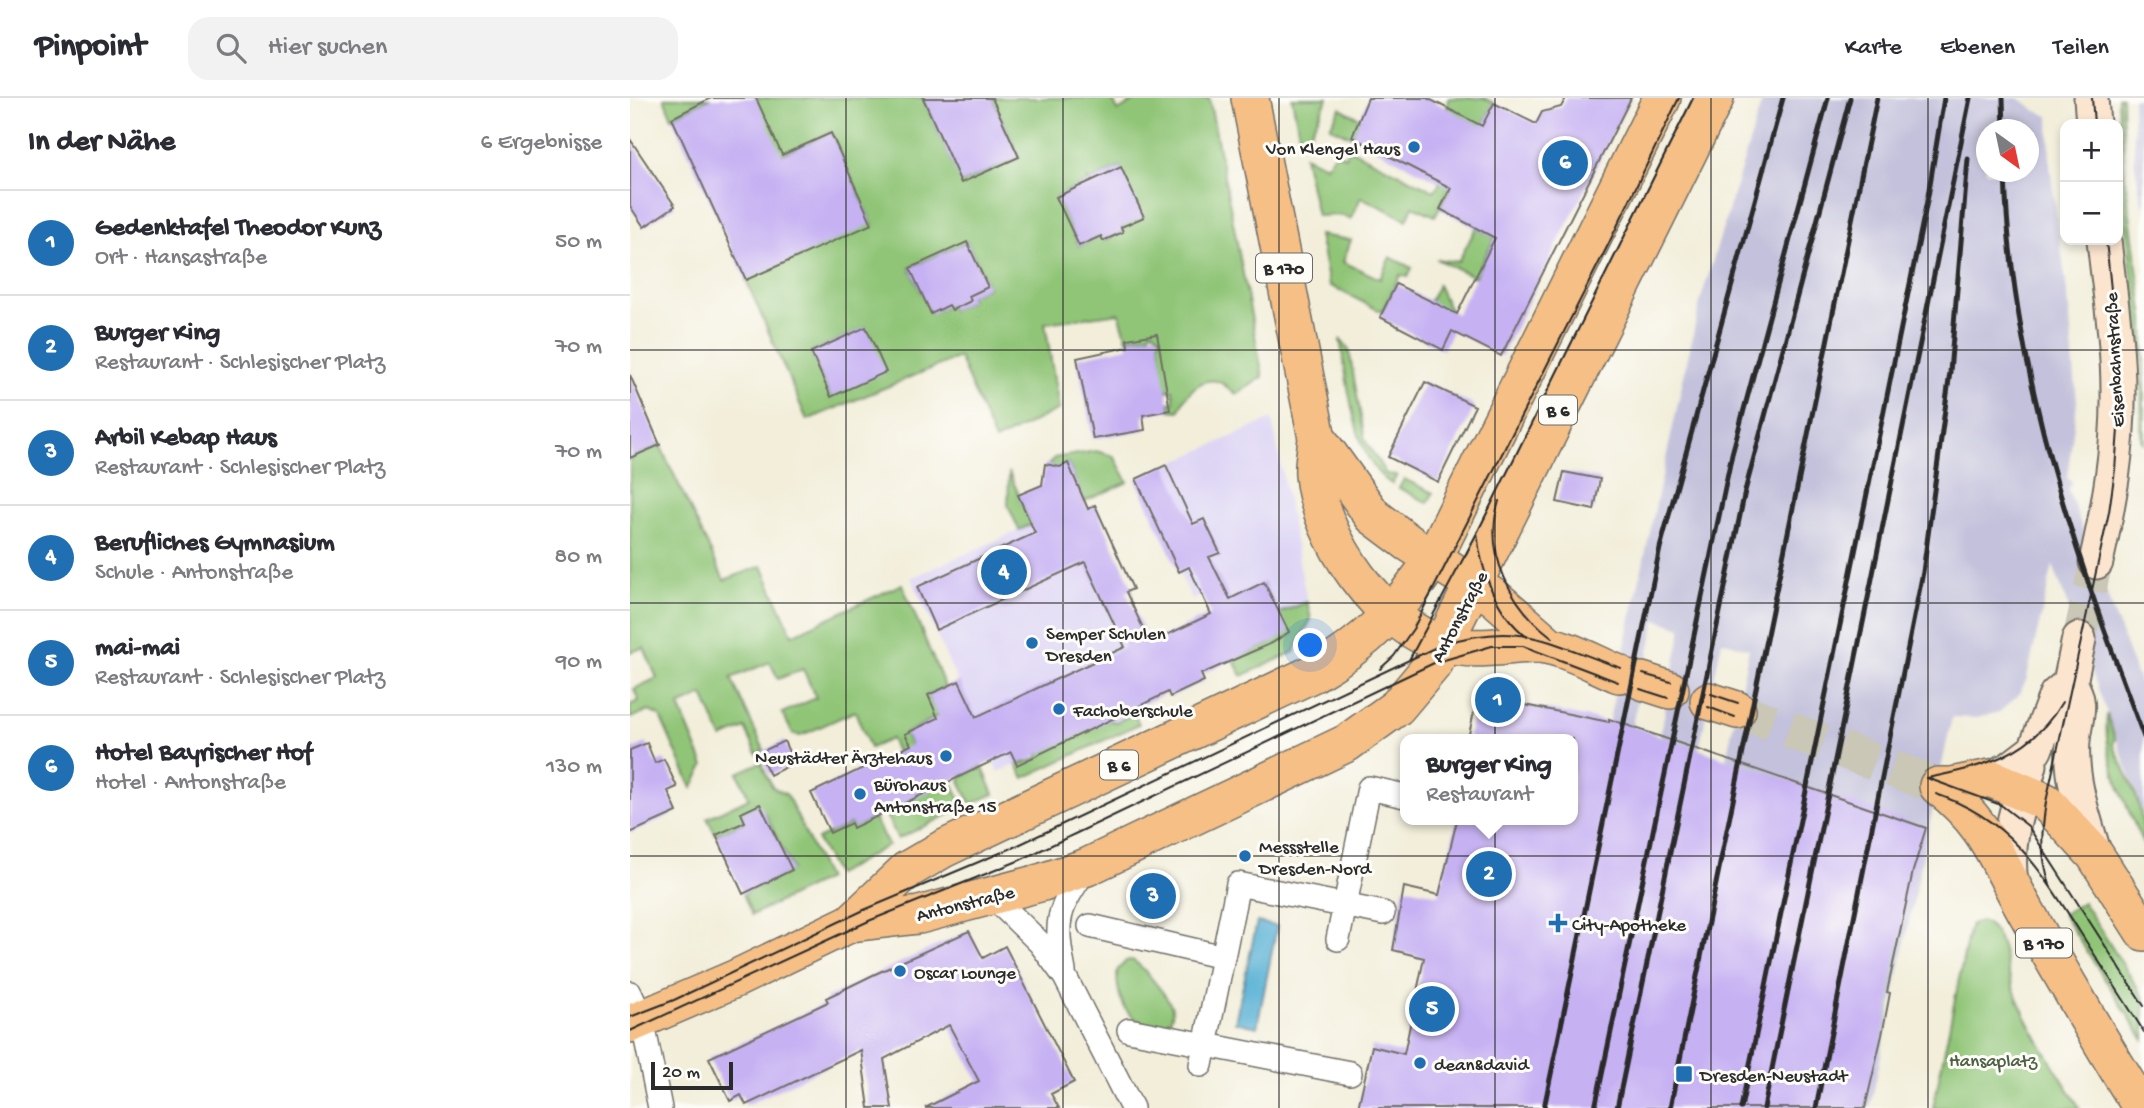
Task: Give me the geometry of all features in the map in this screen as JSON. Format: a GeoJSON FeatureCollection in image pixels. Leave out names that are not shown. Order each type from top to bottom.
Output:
{"type":"FeatureCollection","features":[{"type":"Feature","properties":{"kind":"main road","name":"B 170"},"geometry":{"type":"LineString","coordinates":[[1250,98],[1317,438],[1314,474],[1327,521],[1358,579],[1393,614],[1443,644],[1478,649],[1536,644],[1549,646],[1644,682]]}},
{"type":"Feature","properties":{"kind":"main road","name":"Antonstraße"},"geometry":{"type":"LineString","coordinates":[[851,923],[907,870],[943,849],[1314,673],[1357,646],[1393,614],[1433,559],[1662,98]]}},
{"type":"Feature","properties":{"kind":"main road","name":"Antonstraße"},"geometry":{"type":"LineString","coordinates":[[634,1012],[851,923],[919,915],[1087,867],[1244,794],[1366,732],[1412,690],[1434,663],[1715,98]]}},
{"type":"Feature","properties":{"kind":"main road","name":"B 170"},"geometry":{"type":"LineString","coordinates":[[1317,438],[1373,516],[1433,559],[1476,583],[1549,646]]}},
{"type":"Feature","properties":{"kind":"main road","name":"B 170"},"geometry":{"type":"LineString","coordinates":[[2006,784],[1938,786],[1978,823],[1997,852],[2011,883],[2098,1038],[2142,1108]]}},
{"type":"Feature","properties":{"kind":"main road"},"geometry":{"type":"LineString","coordinates":[[2006,784],[2046,802],[2095,855],[2144,932]]}},
{"type":"Feature","properties":{"kind":"street"},"geometry":{"type":"LineString","coordinates":[[2091,98],[2093,119]]}},
{"type":"Feature","properties":{"kind":"street","name":"Eisenbahnstraße"},"geometry":{"type":"LineString","coordinates":[[2096,562],[2110,497],[2118,429],[2116,344],[2105,245]]}},
{"type":"Feature","properties":{"kind":"street"},"geometry":{"type":"LineString","coordinates":[[2011,883],[2007,855],[2006,784],[2035,750],[2056,695],[2070,683],[2079,639]]}},
{"type":"Feature","properties":{"kind":"street"},"geometry":{"type":"LineString","coordinates":[[2070,683],[2079,697],[2072,761],[2095,855]]}},
{"type":"Feature","properties":{"kind":"street"},"geometry":{"type":"LineString","coordinates":[[1338,939],[1368,788],[1400,795]]}},
{"type":"Feature","properties":{"kind":"street"},"geometry":{"type":"LineString","coordinates":[[1065,977],[1057,932],[1059,919],[1067,895],[1087,867]]}},
{"type":"Feature","properties":{"kind":"street"},"geometry":{"type":"LineString","coordinates":[[1203,1055],[1238,884],[1383,913]]}},
{"type":"Feature","properties":{"kind":"street"},"geometry":{"type":"LineString","coordinates":[[992,896],[1040,943],[1065,977],[1129,1102]]}},
{"type":"Feature","properties":{"kind":"street"},"geometry":{"type":"LineString","coordinates":[[1090,926],[1223,957]]}},
{"type":"Feature","properties":{"kind":"street"},"geometry":{"type":"LineString","coordinates":[[634,1012],[660,1108]]}},
{"type":"Feature","properties":{"kind":"street"},"geometry":{"type":"LineString","coordinates":[[1129,1030],[1203,1055],[1350,1073]]}},
{"type":"Feature","properties":{"kind":"shaded area"},"geometry":{"type":"Polygon","coordinates":[[[1763,98],[2019,98],[2036,111],[2049,116],[2050,166],[2069,307],[2077,402],[2067,478],[2072,482],[2068,490],[2140,684],[2144,682],[2144,815],[2053,565],[2026,681],[2017,697],[1999,712],[1977,718],[1952,717],[1870,1108],[1533,1108],[1602,772],[1609,720],[1700,302],[1763,98]],[[1656,620],[1632,725],[1660,736],[1682,628],[1656,620]],[[1722,641],[1699,749],[1726,759],[1749,649],[1722,641]]]}},
{"type":"Feature","properties":{"kind":"shaded area"},"geometry":{"type":"Polygon","coordinates":[[[2133,98],[2144,98],[2144,213],[2134,161],[2133,98]]]}},
{"type":"Feature","properties":{"kind":"shaded area"},"geometry":{"type":"Polygon","coordinates":[[[1272,419],[1307,602],[1279,613],[1230,599],[1223,586],[1192,600],[1136,479],[1272,419]]]}},
{"type":"Feature","properties":{"kind":"shaded area","name":"Semper Schulen Dresden"},"geometry":{"type":"Polygon","coordinates":[[[1065,510],[1149,701],[1129,713],[1130,716],[1042,753],[1024,766],[1022,763],[998,772],[911,578],[1065,510]]]}},
{"type":"Feature","properties":{"kind":"green space"},"geometry":{"type":"Polygon","coordinates":[[[664,98],[711,98],[672,118],[664,98]]]}},
{"type":"Feature","properties":{"kind":"green space"},"geometry":{"type":"Polygon","coordinates":[[[756,98],[923,98],[962,183],[1019,157],[992,98],[1112,98],[1118,111],[1139,98],[1209,98],[1263,377],[1237,394],[1217,381],[1204,382],[1188,394],[1179,411],[1170,410],[1169,403],[1174,402],[1173,390],[1167,391],[1164,385],[1158,341],[1161,337],[1152,330],[1149,335],[1127,339],[1119,313],[1045,323],[1059,409],[995,441],[959,357],[807,420],[746,280],[756,98]],[[831,133],[777,157],[872,224],[831,133]],[[1121,167],[1090,181],[1087,179],[1088,182],[1056,197],[1079,246],[1101,236],[1104,241],[1123,232],[1121,167]],[[967,242],[910,268],[931,313],[949,305],[952,310],[971,301],[969,296],[988,287],[967,242]],[[865,328],[811,352],[831,396],[865,328]]]}},
{"type":"Feature","properties":{"kind":"green space"},"geometry":{"type":"Polygon","coordinates":[[[1292,98],[1328,98],[1310,133],[1300,139],[1292,98]]]}},
{"type":"Feature","properties":{"kind":"green space"},"geometry":{"type":"Polygon","coordinates":[[[1448,98],[1484,98],[1494,103],[1435,216],[1413,206],[1407,220],[1361,197],[1351,219],[1341,215],[1317,216],[1304,156],[1326,166],[1336,152],[1346,157],[1349,149],[1434,191],[1440,182],[1448,98]]]}},
{"type":"Feature","properties":{"kind":"green space"},"geometry":{"type":"Polygon","coordinates":[[[2118,98],[2122,98],[2123,119],[2119,119],[2118,98]]]}},
{"type":"Feature","properties":{"kind":"green space"},"geometry":{"type":"Polygon","coordinates":[[[1340,108],[1361,119],[1352,137],[1330,127],[1340,108]]]}},
{"type":"Feature","properties":{"kind":"green space"},"geometry":{"type":"Polygon","coordinates":[[[2123,125],[2125,178],[2144,320],[2144,443],[2141,440],[2142,353],[2124,213],[2123,125]]]}},
{"type":"Feature","properties":{"kind":"green space"},"geometry":{"type":"Polygon","coordinates":[[[1476,228],[1495,237],[1475,277],[1436,259],[1458,262],[1476,228]]]}},
{"type":"Feature","properties":{"kind":"green space"},"geometry":{"type":"Polygon","coordinates":[[[1319,235],[1351,240],[1343,262],[1380,279],[1390,257],[1412,268],[1408,277],[1400,275],[1382,312],[1329,285],[1319,235]]]}},
{"type":"Feature","properties":{"kind":"green space"},"geometry":{"type":"Polygon","coordinates":[[[1438,285],[1454,319],[1422,316],[1438,285]]]}},
{"type":"Feature","properties":{"kind":"green space"},"geometry":{"type":"Polygon","coordinates":[[[1340,339],[1349,350],[1365,440],[1386,474],[1397,475],[1392,484],[1379,473],[1361,440],[1354,419],[1340,339]]]}},
{"type":"Feature","properties":{"kind":"green space"},"geometry":{"type":"Polygon","coordinates":[[[660,445],[724,580],[762,566],[792,635],[902,584],[945,687],[928,695],[939,715],[905,734],[931,789],[948,782],[953,785],[964,807],[898,839],[885,813],[904,803],[898,790],[912,784],[891,739],[870,748],[855,711],[800,736],[793,734],[782,713],[816,698],[803,669],[778,679],[770,662],[731,678],[764,750],[757,754],[745,728],[722,738],[703,695],[679,706],[704,766],[692,788],[660,716],[649,711],[630,718],[630,705],[639,701],[634,689],[657,678],[644,648],[630,652],[630,458],[660,445]]]}},
{"type":"Feature","properties":{"kind":"green space"},"geometry":{"type":"Polygon","coordinates":[[[1096,451],[1114,456],[1128,482],[1019,530],[1008,505],[1009,472],[1029,519],[1082,496],[1068,463],[1058,468],[1047,467],[1054,458],[1096,451]]]}},
{"type":"Feature","properties":{"kind":"green space"},"geometry":{"type":"Polygon","coordinates":[[[1404,479],[1433,493],[1428,503],[1399,488],[1404,479]]]}},
{"type":"Feature","properties":{"kind":"green space"},"geometry":{"type":"Polygon","coordinates":[[[1307,602],[1311,619],[1294,652],[1242,676],[1233,659],[1271,643],[1279,613],[1307,602]]]}},
{"type":"Feature","properties":{"kind":"green space"},"geometry":{"type":"Polygon","coordinates":[[[1133,710],[1139,724],[1024,778],[1017,765],[1037,759],[1041,751],[1107,720],[1116,722],[1129,716],[1128,713],[1133,710]]]}},
{"type":"Feature","properties":{"kind":"green space"},"geometry":{"type":"Polygon","coordinates":[[[2107,714],[2115,739],[2113,744],[2139,804],[2144,846],[2112,764],[2106,730],[2107,714]]]}},
{"type":"Feature","properties":{"kind":"green space"},"geometry":{"type":"Polygon","coordinates":[[[761,762],[772,787],[787,795],[827,879],[752,915],[743,894],[792,869],[765,813],[716,835],[707,818],[749,798],[738,773],[761,762]]]}},
{"type":"Feature","properties":{"kind":"green space"},"geometry":{"type":"Polygon","coordinates":[[[982,766],[994,794],[971,804],[960,781],[963,775],[982,766]]]}},
{"type":"Feature","properties":{"kind":"green space"},"geometry":{"type":"Polygon","coordinates":[[[874,818],[888,845],[836,875],[817,839],[851,823],[853,827],[874,818]]]}},
{"type":"Feature","properties":{"kind":"green space"},"geometry":{"type":"Polygon","coordinates":[[[2083,902],[2144,998],[2144,1040],[2063,914],[2083,902]]]}},
{"type":"Feature","properties":{"kind":"green space","name":"Hansaplatz"},"geometry":{"type":"Polygon","coordinates":[[[1981,921],[1994,930],[1998,937],[2023,1010],[2040,1044],[2080,1108],[1933,1108],[1969,930],[1971,924],[1981,921]]]}},
{"type":"Feature","properties":{"kind":"green space"},"geometry":{"type":"Polygon","coordinates":[[[1132,960],[1148,975],[1170,1004],[1171,1018],[1162,1028],[1150,1026],[1133,1017],[1122,1002],[1117,971],[1126,961],[1132,960]]]}},
{"type":"Feature","properties":{"kind":"water"},"geometry":{"type":"Polygon","coordinates":[[[1257,922],[1277,926],[1257,1027],[1235,1022],[1257,922]]]}},
{"type":"Feature","properties":{"kind":"building"},"geometry":{"type":"Polygon","coordinates":[[[711,98],[756,98],[782,155],[831,133],[872,224],[746,280],[672,118],[711,98]]]}},
{"type":"Feature","properties":{"kind":"building"},"geometry":{"type":"Polygon","coordinates":[[[923,98],[992,98],[1019,157],[961,183],[923,98]]]}},
{"type":"Feature","properties":{"kind":"building"},"geometry":{"type":"Polygon","coordinates":[[[1368,98],[1427,98],[1482,126],[1494,103],[1536,124],[1542,112],[1561,107],[1566,98],[1631,98],[1501,356],[1452,331],[1443,350],[1380,317],[1396,284],[1457,314],[1495,238],[1440,209],[1451,188],[1352,137],[1368,98]]]}},
{"type":"Feature","properties":{"kind":"building"},"geometry":{"type":"Polygon","coordinates":[[[630,139],[675,206],[644,227],[630,206],[630,139]]]}},
{"type":"Feature","properties":{"kind":"building"},"geometry":{"type":"Polygon","coordinates":[[[1121,167],[1144,217],[1121,227],[1123,232],[1103,241],[1101,236],[1079,246],[1056,197],[1121,167]]]}},
{"type":"Feature","properties":{"kind":"building"},"geometry":{"type":"Polygon","coordinates":[[[967,242],[988,287],[969,296],[971,301],[952,310],[949,305],[931,314],[910,268],[967,242]]]}},
{"type":"Feature","properties":{"kind":"building"},"geometry":{"type":"Polygon","coordinates":[[[866,327],[886,372],[831,397],[811,352],[866,327]]]}},
{"type":"Feature","properties":{"kind":"building"},"geometry":{"type":"Polygon","coordinates":[[[1157,334],[1170,410],[1143,415],[1145,430],[1093,439],[1077,358],[1128,347],[1127,339],[1157,334]]]}},
{"type":"Feature","properties":{"kind":"building"},"geometry":{"type":"Polygon","coordinates":[[[630,375],[660,445],[630,458],[630,375]]]}},
{"type":"Feature","properties":{"kind":"building"},"geometry":{"type":"Polygon","coordinates":[[[1425,382],[1475,406],[1438,482],[1388,457],[1425,382]]]}},
{"type":"Feature","properties":{"kind":"building"},"geometry":{"type":"Polygon","coordinates":[[[1068,463],[1088,509],[1095,505],[1133,589],[1126,592],[1150,643],[1211,614],[1189,567],[1179,572],[1136,479],[1166,465],[1193,524],[1204,519],[1220,553],[1209,557],[1230,599],[1264,582],[1289,632],[1272,643],[1201,674],[1204,681],[1170,697],[1168,692],[1017,765],[1011,752],[853,828],[851,823],[830,833],[811,793],[911,745],[905,734],[938,718],[928,695],[959,681],[976,717],[1125,647],[1085,562],[936,630],[917,587],[1035,533],[1018,495],[1042,485],[1045,464],[1060,467],[1068,463]]]}},
{"type":"Feature","properties":{"kind":"building"},"geometry":{"type":"Polygon","coordinates":[[[1564,472],[1600,479],[1594,510],[1557,502],[1564,472]]]}},
{"type":"Feature","properties":{"kind":"building"},"geometry":{"type":"Polygon","coordinates":[[[1480,696],[1609,722],[1609,719],[1926,828],[1913,871],[1887,992],[1890,993],[1882,1035],[1865,1108],[1358,1108],[1372,1046],[1404,1054],[1424,958],[1393,950],[1404,887],[1439,895],[1456,825],[1578,825],[1578,734],[1469,734],[1480,696]]]}},
{"type":"Feature","properties":{"kind":"building"},"geometry":{"type":"Polygon","coordinates":[[[784,741],[794,763],[770,775],[759,753],[784,741]]]}},
{"type":"Feature","properties":{"kind":"building"},"geometry":{"type":"Polygon","coordinates":[[[647,743],[655,763],[664,759],[677,787],[668,791],[677,812],[630,833],[630,750],[647,743]]]}},
{"type":"Feature","properties":{"kind":"building"},"geometry":{"type":"Polygon","coordinates":[[[760,804],[792,870],[743,894],[716,835],[745,822],[741,813],[760,804]]]}},
{"type":"Feature","properties":{"kind":"building"},"geometry":{"type":"Polygon","coordinates":[[[969,931],[983,958],[1005,946],[1074,1082],[1051,1094],[1059,1108],[925,1108],[979,1081],[949,1025],[884,1059],[892,1108],[869,1108],[861,1050],[746,1105],[741,1095],[730,1101],[709,1058],[828,1002],[826,998],[873,975],[969,931]]]}},
{"type":"Feature","properties":{"kind":"tunnel"},"geometry":{"type":"LineString","coordinates":[[2079,639],[2096,562]]}},
{"type":"Feature","properties":{"kind":"tunnel"},"geometry":{"type":"LineString","coordinates":[[1737,710],[1938,786]]}},
{"type":"Feature","properties":{"kind":"tram line"},"geometry":{"type":"LineString","coordinates":[[1380,669],[1394,656],[1413,629],[1608,245],[1679,98]]}},
{"type":"Feature","properties":{"kind":"tram line"},"geometry":{"type":"LineString","coordinates":[[1409,660],[1477,533],[1693,98]]}},
{"type":"Feature","properties":{"kind":"tram line"},"geometry":{"type":"LineString","coordinates":[[2092,98],[2094,119]]}},
{"type":"Feature","properties":{"kind":"tram line"},"geometry":{"type":"LineString","coordinates":[[2050,885],[2042,844],[2046,802],[2109,512],[2115,470],[2121,389],[2107,245]]}},
{"type":"Feature","properties":{"kind":"tram line"},"geometry":{"type":"LineString","coordinates":[[1499,501],[1495,540],[1504,577],[1525,611],[1553,638]]}},
{"type":"Feature","properties":{"kind":"tram line"},"geometry":{"type":"LineString","coordinates":[[1477,532],[1486,576],[1498,603],[1506,616],[1527,637]]}},
{"type":"Feature","properties":{"kind":"tram line"},"geometry":{"type":"LineString","coordinates":[[630,1017],[674,1000],[864,910],[1012,848],[1443,644],[1471,637],[1515,634],[1554,643],[1621,668]]}},
{"type":"Feature","properties":{"kind":"tram line"},"geometry":{"type":"LineString","coordinates":[[630,1031],[871,920],[1018,861],[1434,663],[1492,646],[1523,646],[1618,682]]}},
{"type":"Feature","properties":{"kind":"tram line"},"geometry":{"type":"LineString","coordinates":[[1643,674],[1671,682]]}},
{"type":"Feature","properties":{"kind":"tram line"},"geometry":{"type":"LineString","coordinates":[[1640,689],[1668,698]]}},
{"type":"Feature","properties":{"kind":"tram line"},"geometry":{"type":"LineString","coordinates":[[1711,694],[1738,703]]}},
{"type":"Feature","properties":{"kind":"tram line"},"geometry":{"type":"LineString","coordinates":[[1927,778],[1967,769],[2004,756],[2036,735],[2062,702]]}},
{"type":"Feature","properties":{"kind":"tram line"},"geometry":{"type":"LineString","coordinates":[[1708,707],[1735,717]]}},
{"type":"Feature","properties":{"kind":"tram line"},"geometry":{"type":"LineString","coordinates":[[1927,778],[2001,805],[2028,826],[2144,1006]]}},
{"type":"Feature","properties":{"kind":"tram line"},"geometry":{"type":"LineString","coordinates":[[1936,794],[1984,817],[2021,849],[2051,887],[2144,1032]]}},
{"type":"Feature","properties":{"kind":"railway"},"geometry":{"type":"LineString","coordinates":[[1544,1108],[1660,548],[1783,98]]}},
{"type":"Feature","properties":{"kind":"railway"},"geometry":{"type":"LineString","coordinates":[[1595,1108],[1732,454],[1828,98]]}},
{"type":"Feature","properties":{"kind":"railway"},"geometry":{"type":"LineString","coordinates":[[1617,1108],[1745,491],[1850,98]]}},
{"type":"Feature","properties":{"kind":"railway"},"geometry":{"type":"LineString","coordinates":[[1670,1108],[1877,98]]}},
{"type":"Feature","properties":{"kind":"railway"},"geometry":{"type":"LineString","coordinates":[[1741,1108],[1928,196],[1944,98]]}},
{"type":"Feature","properties":{"kind":"railway"},"geometry":{"type":"LineString","coordinates":[[1764,1108],[1970,98]]}},
{"type":"Feature","properties":{"kind":"railway"},"geometry":{"type":"LineString","coordinates":[[2003,98],[2004,119]]}},
{"type":"Feature","properties":{"kind":"railway"},"geometry":{"type":"LineString","coordinates":[[1816,1108],[1923,572],[1950,372],[1968,159]]}},
{"type":"Feature","properties":{"kind":"railway"},"geometry":{"type":"LineString","coordinates":[[2006,182],[2019,317],[2050,460],[2094,600],[2144,737]]}},
{"type":"Feature","properties":{"kind":"place","name":"Von Klengel Haus"},"geometry":{"type":"Point","coordinates":[1414,147]}},
{"type":"Feature","properties":{"kind":"place","name":"Hotel Bayrischer Hof"},"geometry":{"type":"Point","coordinates":[1565,163]}},
{"type":"Feature","properties":{"kind":"place","name":"Berufliches Gymnasium"},"geometry":{"type":"Point","coordinates":[1004,572]}},
{"type":"Feature","properties":{"kind":"place","name":"Semper Schulen Dresden"},"geometry":{"type":"Point","coordinates":[1032,643]}},
{"type":"Feature","properties":{"kind":"place","name":"Gedenktafel Theodor Kunz"},"geometry":{"type":"Point","coordinates":[1498,700]}},
{"type":"Feature","properties":{"kind":"place","name":"Fachoberschule"},"geometry":{"type":"Point","coordinates":[1059,709]}},
{"type":"Feature","properties":{"kind":"place","name":"Neustädter Ärztehaus"},"geometry":{"type":"Point","coordinates":[946,756]}},
{"type":"Feature","properties":{"kind":"place","name":"Bürohaus Antonstraße 15"},"geometry":{"type":"Point","coordinates":[860,794]}},
{"type":"Feature","properties":{"kind":"place","name":"Messstelle Dresden-Nord"},"geometry":{"type":"Point","coordinates":[1245,856]}},
{"type":"Feature","properties":{"kind":"place","name":"Burger King"},"geometry":{"type":"Point","coordinates":[1489,874]}},
{"type":"Feature","properties":{"kind":"place","name":"Arbil Kebap Haus"},"geometry":{"type":"Point","coordinates":[1153,896]}},
{"type":"Feature","properties":{"kind":"place","name":"City-Apotheke"},"geometry":{"type":"Point","coordinates":[1558,923]}},
{"type":"Feature","properties":{"kind":"place","name":"Oscar Lounge"},"geometry":{"type":"Point","coordinates":[900,971]}},
{"type":"Feature","properties":{"kind":"place","name":"mai-mai"},"geometry":{"type":"Point","coordinates":[1432,1009]}},
{"type":"Feature","properties":{"kind":"place","name":"dean&david"},"geometry":{"type":"Point","coordinates":[1420,1063]}},
{"type":"Feature","properties":{"kind":"place","name":"Dresden-Neustadt"},"geometry":{"type":"Point","coordinates":[1684,1074]}}]}
